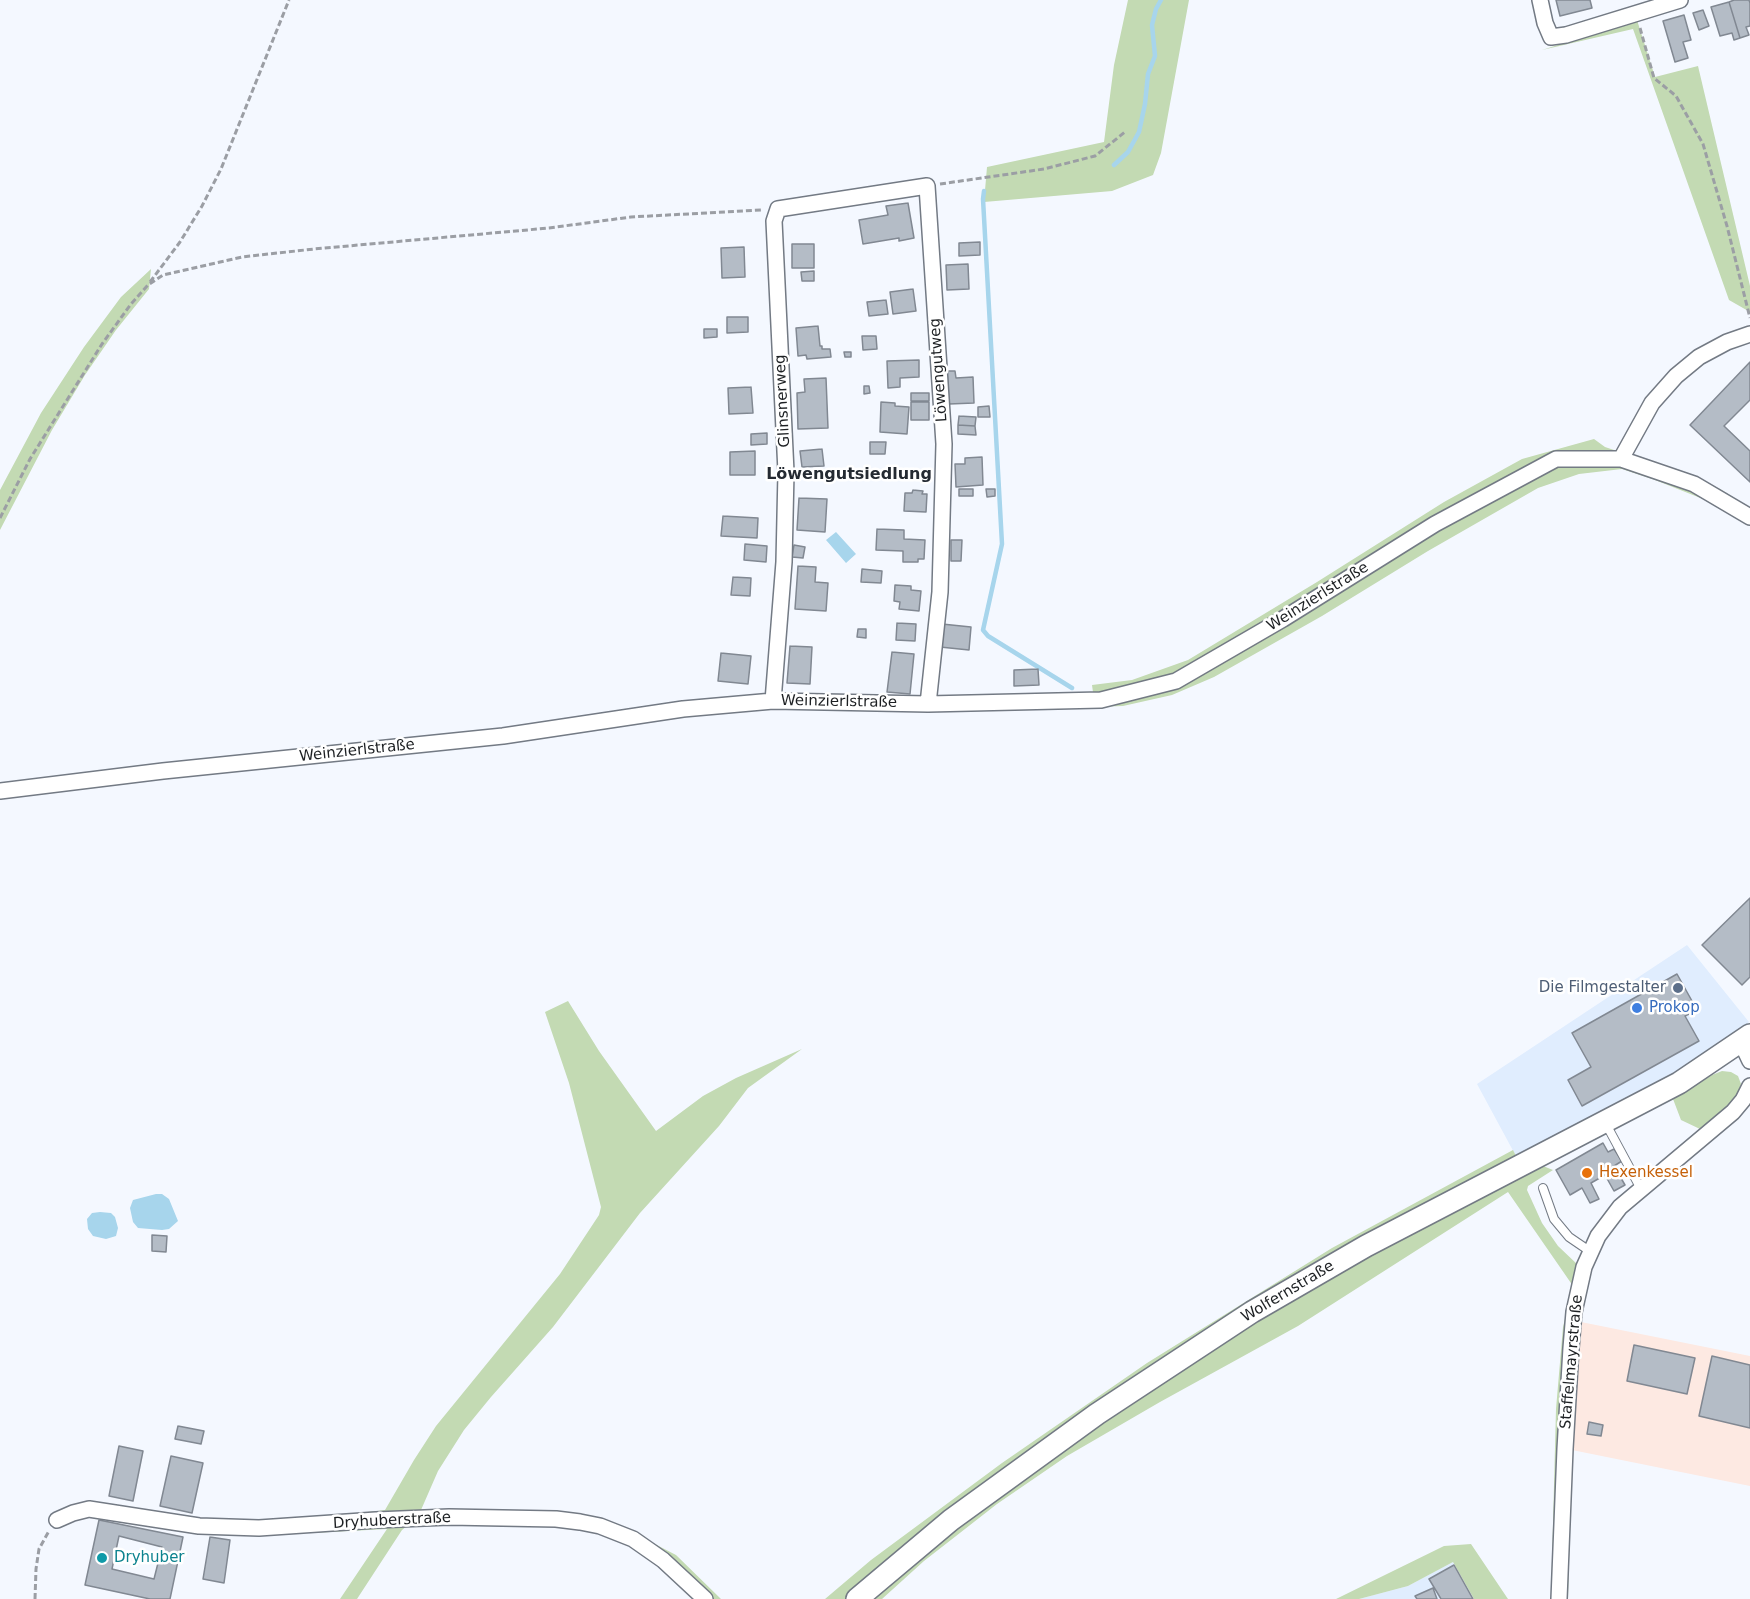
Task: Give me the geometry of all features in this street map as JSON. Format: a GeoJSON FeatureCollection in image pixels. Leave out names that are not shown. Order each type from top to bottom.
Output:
{"type":"FeatureCollection","features":[{"type":"Feature","properties":{"kind":"main road","name":"Wolfernstraße"},"geometry":{"type":"LineString","coordinates":[[857,1599],[951,1520],[1098,1414],[1252,1312],[1366,1246],[1606,1123],[1747,1046]]}},
{"type":"Feature","properties":{"kind":"street"},"geometry":{"type":"LineString","coordinates":[[1540,0],[1551,37],[1566,35],[1680,0]]}},
{"type":"Feature","properties":{"kind":"street"},"geometry":{"type":"LineString","coordinates":[[778,209],[927,186]]}},
{"type":"Feature","properties":{"kind":"street","name":"Löwengutweg"},"geometry":{"type":"LineString","coordinates":[[927,186],[944,444],[940,592],[928,704]]}},
{"type":"Feature","properties":{"kind":"street","name":"Glinsnerweg"},"geometry":{"type":"LineString","coordinates":[[773,701],[784,562],[786,472],[774,221],[778,209]]}},
{"type":"Feature","properties":{"kind":"street"},"geometry":{"type":"LineString","coordinates":[[1621,459],[1652,403],[1676,376],[1699,357],[1727,342],[1750,334]]}},
{"type":"Feature","properties":{"kind":"street","name":"Weinzierlstraße"},"geometry":{"type":"LineString","coordinates":[[0,791],[174,770],[503,736],[683,709],[773,701],[928,704],[1094,701],[1176,681],[1435,524],[1556,459],[1621,459],[1694,484],[1750,517]]}},
{"type":"Feature","properties":{"kind":"street","name":"Staffelmayrstraße"},"geometry":{"type":"LineString","coordinates":[[1559,1599],[1571,1348],[1576,1304],[1584,1267],[1598,1236],[1620,1207],[1733,1112],[1743,1100],[1750,1086]]}},
{"type":"Feature","properties":{"kind":"street","name":"Dryhuberstraße"},"geometry":{"type":"LineString","coordinates":[[57,1520],[89,1509],[199,1526],[259,1528],[449,1517],[580,1522],[600,1526],[633,1539],[663,1560],[705,1599]]}},
{"type":"Feature","properties":{"kind":"lane"},"geometry":{"type":"LineString","coordinates":[[1606,1123],[1641,1189]]}},
{"type":"Feature","properties":{"kind":"lane"},"geometry":{"type":"LineString","coordinates":[[1544,1188],[1554,1219],[1569,1237],[1591,1252]]}},
{"type":"Feature","properties":{"kind":"path"},"geometry":{"type":"LineString","coordinates":[[0,518],[30,459],[71,391],[130,304],[148,285],[180,242],[202,206],[221,169],[289,0]]}},
{"type":"Feature","properties":{"kind":"path"},"geometry":{"type":"LineString","coordinates":[[1636,14],[1654,78],[1676,96],[1703,144],[1750,318]]}},
{"type":"Feature","properties":{"kind":"path"},"geometry":{"type":"LineString","coordinates":[[927,186],[1044,169],[1095,156],[1125,132]]}},
{"type":"Feature","properties":{"kind":"path"},"geometry":{"type":"LineString","coordinates":[[148,285],[163,275],[242,257],[549,228],[631,217],[778,209]]}},
{"type":"Feature","properties":{"kind":"path"},"geometry":{"type":"LineString","coordinates":[[35,1599],[39,1549],[46,1534],[57,1520]]}},
{"type":"Feature","properties":{"kind":"shaded area"},"geometry":{"type":"Polygon","coordinates":[[[1687,945],[1749,1022],[1717,1050],[1517,1158],[1477,1084],[1687,945]]]}},
{"type":"Feature","properties":{"kind":"shaded area"},"geometry":{"type":"Polygon","coordinates":[[[1581,1322],[1750,1356],[1750,1486],[1572,1450],[1581,1322]]]}},
{"type":"Feature","properties":{"kind":"shaded area"},"geometry":{"type":"Polygon","coordinates":[[[1453,1562],[1474,1599],[1359,1599],[1408,1586],[1453,1562]]]}},
{"type":"Feature","properties":{"kind":"green space"},"geometry":{"type":"Polygon","coordinates":[[[1128,0],[1189,0],[1161,153],[1153,175],[1112,191],[984,202],[987,167],[1104,142],[1114,65],[1128,0]]]}},
{"type":"Feature","properties":{"kind":"green space"},"geometry":{"type":"Polygon","coordinates":[[[1637,20],[1655,77],[1698,66],[1750,286],[1750,312],[1729,300],[1633,29],[1542,50],[1637,20]]]}},
{"type":"Feature","properties":{"kind":"green space"},"geometry":{"type":"Polygon","coordinates":[[[151,269],[149,289],[116,330],[85,375],[52,430],[0,530],[0,490],[41,413],[84,347],[121,297],[151,269]]]}},
{"type":"Feature","properties":{"kind":"green space"},"geometry":{"type":"Polygon","coordinates":[[[1594,439],[1605,447],[1677,471],[1720,489],[1750,508],[1750,526],[1703,499],[1622,469],[1579,474],[1538,488],[1214,677],[1172,695],[1123,706],[1095,707],[1092,685],[1132,680],[1188,660],[1444,502],[1522,459],[1594,439]]]}},
{"type":"Feature","properties":{"kind":"green space"},"geometry":{"type":"Polygon","coordinates":[[[568,1001],[599,1051],[656,1131],[703,1096],[736,1078],[802,1049],[748,1088],[719,1126],[640,1213],[553,1327],[464,1430],[438,1471],[421,1510],[594,1517],[622,1527],[676,1555],[721,1599],[695,1599],[650,1559],[622,1540],[598,1532],[569,1527],[525,1524],[456,1524],[408,1525],[402,1530],[357,1599],[340,1599],[387,1529],[312,1533],[315,1518],[385,1510],[436,1426],[560,1274],[599,1215],[601,1207],[569,1083],[545,1012],[568,1001]]]}},
{"type":"Feature","properties":{"kind":"green space"},"geometry":{"type":"Polygon","coordinates":[[[1722,1071],[1738,1076],[1741,1084],[1737,1095],[1729,1105],[1700,1129],[1681,1120],[1673,1099],[1722,1071]]]}},
{"type":"Feature","properties":{"kind":"green space"},"geometry":{"type":"Polygon","coordinates":[[[1513,1150],[1517,1158],[1533,1170],[1543,1166],[1553,1170],[1528,1186],[1527,1190],[1542,1223],[1558,1246],[1578,1265],[1587,1282],[1581,1322],[1572,1450],[1568,1599],[1551,1599],[1556,1409],[1563,1327],[1573,1286],[1508,1192],[1298,1326],[1067,1456],[997,1504],[924,1561],[882,1599],[825,1599],[871,1560],[1002,1463],[1147,1363],[1332,1248],[1513,1150]]]}},
{"type":"Feature","properties":{"kind":"green space"},"geometry":{"type":"Polygon","coordinates":[[[1471,1544],[1508,1599],[1474,1599],[1453,1562],[1408,1586],[1359,1599],[1336,1599],[1444,1546],[1471,1544]]]}},
{"type":"Feature","properties":{"kind":"water"},"geometry":{"type":"Polygon","coordinates":[[[836,532],[856,554],[846,563],[826,540],[836,532]]]}},
{"type":"Feature","properties":{"kind":"water"},"geometry":{"type":"Polygon","coordinates":[[[162,1194],[169,1199],[178,1221],[169,1229],[138,1228],[133,1222],[130,1208],[133,1200],[162,1194]]]}},
{"type":"Feature","properties":{"kind":"water"},"geometry":{"type":"Polygon","coordinates":[[[92,1213],[111,1213],[115,1217],[118,1228],[116,1236],[106,1239],[93,1236],[88,1229],[87,1219],[92,1213]]]}},
{"type":"Feature","properties":{"kind":"building"},"geometry":{"type":"Polygon","coordinates":[[[1556,0],[1590,0],[1592,8],[1560,16],[1556,0]]]}},
{"type":"Feature","properties":{"kind":"building"},"geometry":{"type":"Polygon","coordinates":[[[1749,0],[1750,3],[1750,26],[1746,27],[1749,35],[1740,38],[1729,2],[1749,0]]]}},
{"type":"Feature","properties":{"kind":"building"},"geometry":{"type":"Polygon","coordinates":[[[1729,2],[1740,38],[1734,40],[1732,33],[1720,36],[1711,7],[1729,2]]]}},
{"type":"Feature","properties":{"kind":"building"},"geometry":{"type":"Polygon","coordinates":[[[1703,10],[1709,26],[1699,30],[1693,13],[1703,10]]]}},
{"type":"Feature","properties":{"kind":"building"},"geometry":{"type":"Polygon","coordinates":[[[1684,15],[1691,40],[1683,42],[1688,58],[1675,62],[1663,21],[1684,15]]]}},
{"type":"Feature","properties":{"kind":"building"},"geometry":{"type":"Polygon","coordinates":[[[908,203],[914,238],[863,244],[859,220],[888,215],[886,206],[908,203]]]}},
{"type":"Feature","properties":{"kind":"building"},"geometry":{"type":"Polygon","coordinates":[[[980,242],[980,255],[959,256],[959,243],[980,242]]]}},
{"type":"Feature","properties":{"kind":"building"},"geometry":{"type":"Polygon","coordinates":[[[792,244],[814,244],[814,268],[792,268],[792,244]]]}},
{"type":"Feature","properties":{"kind":"building"},"geometry":{"type":"Polygon","coordinates":[[[744,247],[745,277],[722,278],[721,248],[744,247]]]}},
{"type":"Feature","properties":{"kind":"building"},"geometry":{"type":"Polygon","coordinates":[[[968,264],[969,289],[947,290],[946,265],[968,264]]]}},
{"type":"Feature","properties":{"kind":"building"},"geometry":{"type":"Polygon","coordinates":[[[814,271],[814,281],[802,281],[801,272],[814,271]]]}},
{"type":"Feature","properties":{"kind":"building"},"geometry":{"type":"Polygon","coordinates":[[[913,289],[916,311],[893,314],[890,292],[913,289]]]}},
{"type":"Feature","properties":{"kind":"building"},"geometry":{"type":"Polygon","coordinates":[[[886,300],[888,314],[869,316],[867,302],[886,300]]]}},
{"type":"Feature","properties":{"kind":"building"},"geometry":{"type":"Polygon","coordinates":[[[727,317],[748,317],[748,332],[727,333],[727,317]]]}},
{"type":"Feature","properties":{"kind":"building"},"geometry":{"type":"Polygon","coordinates":[[[818,326],[820,346],[822,349],[830,349],[831,357],[807,359],[806,355],[798,356],[796,328],[818,326]]]}},
{"type":"Feature","properties":{"kind":"building"},"geometry":{"type":"Polygon","coordinates":[[[704,329],[717,329],[717,337],[704,338],[704,329]]]}},
{"type":"Feature","properties":{"kind":"building"},"geometry":{"type":"Polygon","coordinates":[[[862,336],[876,336],[877,349],[863,350],[862,336]]]}},
{"type":"Feature","properties":{"kind":"building"},"geometry":{"type":"Polygon","coordinates":[[[844,352],[851,352],[851,357],[845,357],[844,352]]]}},
{"type":"Feature","properties":{"kind":"building"},"geometry":{"type":"Polygon","coordinates":[[[919,360],[919,377],[900,378],[900,387],[888,388],[887,361],[919,360]]]}},
{"type":"Feature","properties":{"kind":"building"},"geometry":{"type":"Polygon","coordinates":[[[1750,362],[1750,400],[1724,426],[1750,451],[1750,482],[1690,425],[1750,362]]]}},
{"type":"Feature","properties":{"kind":"building"},"geometry":{"type":"Polygon","coordinates":[[[947,371],[955,371],[956,378],[973,377],[974,403],[949,404],[947,371]]]}},
{"type":"Feature","properties":{"kind":"building"},"geometry":{"type":"Polygon","coordinates":[[[826,378],[828,428],[798,429],[797,393],[805,392],[804,379],[826,378]]]}},
{"type":"Feature","properties":{"kind":"building"},"geometry":{"type":"Polygon","coordinates":[[[864,386],[869,386],[870,393],[864,394],[864,386]]]}},
{"type":"Feature","properties":{"kind":"building"},"geometry":{"type":"Polygon","coordinates":[[[751,387],[753,413],[729,414],[728,388],[751,387]]]}},
{"type":"Feature","properties":{"kind":"building"},"geometry":{"type":"Polygon","coordinates":[[[911,393],[929,393],[929,401],[911,401],[911,393]]]}},
{"type":"Feature","properties":{"kind":"building"},"geometry":{"type":"Polygon","coordinates":[[[881,402],[909,407],[907,434],[880,432],[881,402]]]}},
{"type":"Feature","properties":{"kind":"building"},"geometry":{"type":"Polygon","coordinates":[[[911,402],[929,402],[929,420],[911,420],[911,402]]]}},
{"type":"Feature","properties":{"kind":"building"},"geometry":{"type":"Polygon","coordinates":[[[989,406],[990,417],[978,417],[978,407],[989,406]]]}},
{"type":"Feature","properties":{"kind":"building"},"geometry":{"type":"Polygon","coordinates":[[[959,416],[976,417],[975,426],[958,425],[959,416]]]}},
{"type":"Feature","properties":{"kind":"building"},"geometry":{"type":"Polygon","coordinates":[[[958,425],[975,426],[976,435],[958,434],[958,425]]]}},
{"type":"Feature","properties":{"kind":"building"},"geometry":{"type":"Polygon","coordinates":[[[767,433],[767,444],[751,445],[751,434],[767,433]]]}},
{"type":"Feature","properties":{"kind":"building"},"geometry":{"type":"Polygon","coordinates":[[[870,442],[886,442],[885,454],[870,454],[870,442]]]}},
{"type":"Feature","properties":{"kind":"building"},"geometry":{"type":"Polygon","coordinates":[[[822,449],[824,466],[802,467],[800,451],[822,449]]]}},
{"type":"Feature","properties":{"kind":"building"},"geometry":{"type":"Polygon","coordinates":[[[755,451],[755,475],[730,475],[730,452],[755,451]]]}},
{"type":"Feature","properties":{"kind":"building"},"geometry":{"type":"Polygon","coordinates":[[[982,457],[983,485],[956,487],[955,464],[965,464],[965,458],[982,457]]]}},
{"type":"Feature","properties":{"kind":"building"},"geometry":{"type":"Polygon","coordinates":[[[959,489],[973,489],[973,496],[959,496],[959,489]]]}},
{"type":"Feature","properties":{"kind":"building"},"geometry":{"type":"Polygon","coordinates":[[[986,489],[995,489],[995,496],[987,497],[986,489]]]}},
{"type":"Feature","properties":{"kind":"building"},"geometry":{"type":"Polygon","coordinates":[[[913,490],[927,494],[926,512],[904,511],[905,493],[912,493],[913,490]]]}},
{"type":"Feature","properties":{"kind":"building"},"geometry":{"type":"Polygon","coordinates":[[[799,498],[827,499],[825,532],[797,530],[799,498]]]}},
{"type":"Feature","properties":{"kind":"building"},"geometry":{"type":"Polygon","coordinates":[[[723,516],[758,518],[757,538],[721,536],[723,516]]]}},
{"type":"Feature","properties":{"kind":"building"},"geometry":{"type":"Polygon","coordinates":[[[877,529],[904,530],[904,539],[925,540],[924,559],[918,559],[918,562],[903,562],[903,551],[876,550],[877,529]]]}},
{"type":"Feature","properties":{"kind":"building"},"geometry":{"type":"Polygon","coordinates":[[[951,540],[962,540],[961,561],[951,561],[951,540]]]}},
{"type":"Feature","properties":{"kind":"building"},"geometry":{"type":"Polygon","coordinates":[[[745,544],[767,546],[766,562],[744,560],[745,544]]]}},
{"type":"Feature","properties":{"kind":"building"},"geometry":{"type":"Polygon","coordinates":[[[794,545],[805,547],[803,558],[792,557],[794,545]]]}},
{"type":"Feature","properties":{"kind":"building"},"geometry":{"type":"Polygon","coordinates":[[[798,566],[816,567],[815,582],[828,583],[826,611],[795,609],[798,566]]]}},
{"type":"Feature","properties":{"kind":"building"},"geometry":{"type":"Polygon","coordinates":[[[862,569],[882,571],[881,583],[861,582],[862,569]]]}},
{"type":"Feature","properties":{"kind":"building"},"geometry":{"type":"Polygon","coordinates":[[[733,577],[751,578],[750,596],[731,595],[733,577]]]}},
{"type":"Feature","properties":{"kind":"building"},"geometry":{"type":"Polygon","coordinates":[[[895,585],[911,586],[911,590],[921,591],[919,611],[899,609],[900,602],[894,601],[895,585]]]}},
{"type":"Feature","properties":{"kind":"building"},"geometry":{"type":"Polygon","coordinates":[[[897,623],[916,624],[915,641],[896,640],[897,623]]]}},
{"type":"Feature","properties":{"kind":"building"},"geometry":{"type":"Polygon","coordinates":[[[942,624],[971,627],[969,650],[940,647],[942,624]]]}},
{"type":"Feature","properties":{"kind":"building"},"geometry":{"type":"Polygon","coordinates":[[[858,629],[866,629],[866,638],[857,637],[858,629]]]}},
{"type":"Feature","properties":{"kind":"building"},"geometry":{"type":"Polygon","coordinates":[[[790,646],[812,647],[810,684],[787,683],[790,646]]]}},
{"type":"Feature","properties":{"kind":"building"},"geometry":{"type":"Polygon","coordinates":[[[892,652],[914,654],[910,694],[887,692],[892,652]]]}},
{"type":"Feature","properties":{"kind":"building"},"geometry":{"type":"Polygon","coordinates":[[[721,653],[751,656],[748,684],[718,681],[721,653]]]}},
{"type":"Feature","properties":{"kind":"building"},"geometry":{"type":"Polygon","coordinates":[[[1038,669],[1039,685],[1014,686],[1014,670],[1038,669]]]}},
{"type":"Feature","properties":{"kind":"building"},"geometry":{"type":"Polygon","coordinates":[[[1750,898],[1750,977],[1742,985],[1702,945],[1750,898]]]}},
{"type":"Feature","properties":{"kind":"building"},"geometry":{"type":"Polygon","coordinates":[[[1677,974],[1697,1010],[1685,1016],[1699,1041],[1582,1106],[1568,1080],[1591,1067],[1572,1033],[1677,974]]]}},
{"type":"Feature","properties":{"kind":"building","name":"Hexenkessel"},"geometry":{"type":"Polygon","coordinates":[[[1603,1143],[1608,1152],[1614,1149],[1622,1161],[1614,1166],[1625,1185],[1614,1191],[1605,1175],[1591,1183],[1599,1199],[1590,1203],[1582,1188],[1570,1195],[1556,1170],[1603,1143]]]}},
{"type":"Feature","properties":{"kind":"building"},"geometry":{"type":"Polygon","coordinates":[[[152,1235],[167,1236],[166,1252],[152,1251],[152,1235]]]}},
{"type":"Feature","properties":{"kind":"building"},"geometry":{"type":"Polygon","coordinates":[[[1634,1345],[1695,1358],[1687,1394],[1627,1381],[1634,1345]]]}},
{"type":"Feature","properties":{"kind":"building"},"geometry":{"type":"Polygon","coordinates":[[[1712,1356],[1750,1365],[1750,1428],[1699,1416],[1712,1356]]]}},
{"type":"Feature","properties":{"kind":"building"},"geometry":{"type":"Polygon","coordinates":[[[1589,1422],[1603,1425],[1601,1436],[1587,1434],[1589,1422]]]}},
{"type":"Feature","properties":{"kind":"building"},"geometry":{"type":"Polygon","coordinates":[[[178,1426],[204,1431],[201,1444],[175,1439],[178,1426]]]}},
{"type":"Feature","properties":{"kind":"building"},"geometry":{"type":"Polygon","coordinates":[[[119,1446],[143,1451],[133,1501],[109,1496],[119,1446]]]}},
{"type":"Feature","properties":{"kind":"building"},"geometry":{"type":"Polygon","coordinates":[[[171,1456],[203,1463],[192,1513],[160,1506],[171,1456]]]}},
{"type":"Feature","properties":{"kind":"building","name":"Dryhuber"},"geometry":{"type":"Polygon","coordinates":[[[99,1520],[183,1537],[170,1599],[150,1599],[85,1585],[99,1520]],[[119,1536],[112,1569],[154,1579],[162,1547],[119,1536]]]}},
{"type":"Feature","properties":{"kind":"building"},"geometry":{"type":"Polygon","coordinates":[[[210,1537],[230,1540],[224,1583],[203,1579],[210,1537]]]}},
{"type":"Feature","properties":{"kind":"building"},"geometry":{"type":"Polygon","coordinates":[[[1454,1565],[1473,1599],[1441,1599],[1429,1579],[1454,1565]]]}},
{"type":"Feature","properties":{"kind":"building"},"geometry":{"type":"Polygon","coordinates":[[[1433,1588],[1437,1599],[1417,1599],[1415,1596],[1433,1588]]]}},
{"type":"Feature","properties":{"kind":"waterway"},"geometry":{"type":"LineString","coordinates":[[1114,165],[1128,152],[1139,132],[1148,74],[1155,56],[1152,25],[1161,0]]}},
{"type":"Feature","properties":{"kind":"waterway"},"geometry":{"type":"LineString","coordinates":[[984,191],[1002,544],[983,630],[988,636],[1072,688]]}},
{"type":"Feature","properties":{"kind":"place","name":"Die Filmgestalter"},"geometry":{"type":"Point","coordinates":[1678,988]}},
{"type":"Feature","properties":{"kind":"place","name":"Prokop"},"geometry":{"type":"Point","coordinates":[1637,1008]}},
{"type":"Feature","properties":{"kind":"place","name":"Hexenkessel"},"geometry":{"type":"Point","coordinates":[1587,1173]}},
{"type":"Feature","properties":{"kind":"place","name":"Dryhuber"},"geometry":{"type":"Point","coordinates":[102,1558]}},
{"type":"Feature","properties":{"kind":"district","name":"Löwengutsiedlung"},"geometry":{"type":"Point","coordinates":[849,475]}}]}
